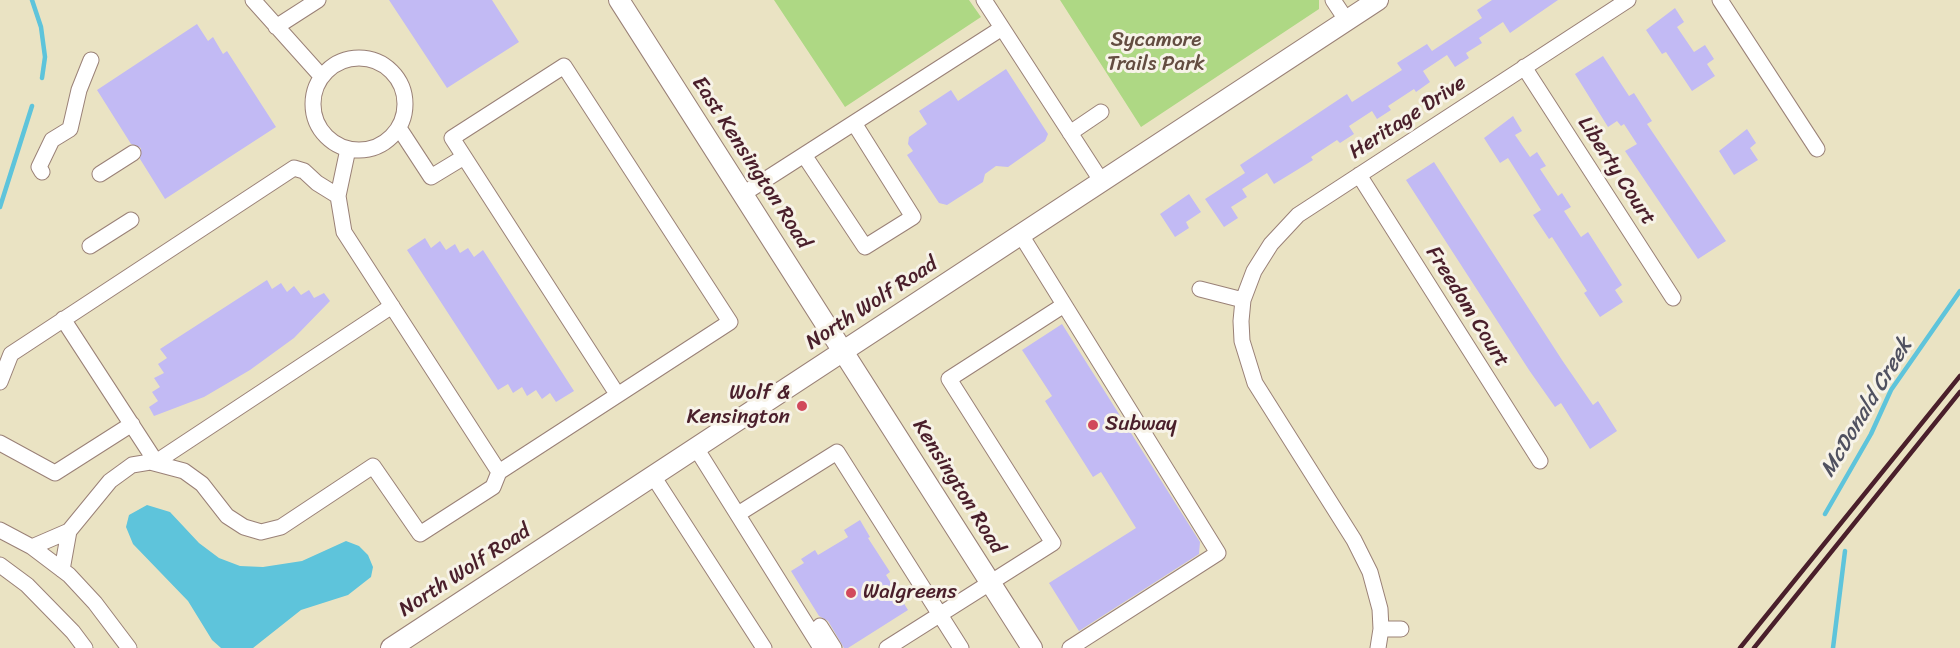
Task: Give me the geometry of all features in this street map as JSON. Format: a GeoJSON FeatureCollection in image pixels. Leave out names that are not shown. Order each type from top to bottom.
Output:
{"type":"FeatureCollection","features":[{"type":"Feature","properties":{"kind":"main road","name":"East Kensington Road"},"geometry":{"type":"LineString","coordinates":[[619,0],[843,351]]}},
{"type":"Feature","properties":{"kind":"main road","name":"North Wolf Road"},"geometry":{"type":"LineString","coordinates":[[391,648],[1378,0]]}},
{"type":"Feature","properties":{"kind":"main road","name":"Kensington Road"},"geometry":{"type":"LineString","coordinates":[[843,351],[1032,648]]}},
{"type":"Feature","properties":{"kind":"street"},"geometry":{"type":"LineString","coordinates":[[253,0],[322,77]]}},
{"type":"Feature","properties":{"kind":"street"},"geometry":{"type":"LineString","coordinates":[[276,27],[318,0]]}},
{"type":"Feature","properties":{"kind":"street"},"geometry":{"type":"LineString","coordinates":[[984,0],[1102,182]]}},
{"type":"Feature","properties":{"kind":"street"},"geometry":{"type":"LineString","coordinates":[[1333,0],[1347,21]]}},
{"type":"Feature","properties":{"kind":"street","name":"Heritage Drive"},"geometry":{"type":"LineString","coordinates":[[1378,648],[1381,629],[1376,588],[1362,555],[1255,383],[1242,341],[1243,300],[1254,271],[1284,227],[1359,175],[1628,0]]}},
{"type":"Feature","properties":{"kind":"street"},"geometry":{"type":"LineString","coordinates":[[1720,0],[1817,149]]}},
{"type":"Feature","properties":{"kind":"street"},"geometry":{"type":"LineString","coordinates":[[742,194],[1002,28]]}},
{"type":"Feature","properties":{"kind":"street"},"geometry":{"type":"LineString","coordinates":[[361,58],[376,61],[390,70],[400,82],[405,97],[405,113],[399,128],[390,139],[377,147],[363,150],[348,149],[334,143],[323,133],[316,120],[313,105],[315,90],[322,77],[331,68],[345,60],[361,58]]}},
{"type":"Feature","properties":{"kind":"street"},"geometry":{"type":"LineString","coordinates":[[42,172],[39,167],[52,140],[70,129],[79,90],[91,60]]}},
{"type":"Feature","properties":{"kind":"street"},"geometry":{"type":"LineString","coordinates":[[32,547],[69,531],[110,481],[132,465],[156,462],[183,471],[202,484],[227,516],[244,527],[261,532],[281,527],[373,466],[420,534],[493,487],[500,471],[730,322],[564,66],[452,138],[617,394]]}},
{"type":"Feature","properties":{"kind":"street","name":"Liberty Court"},"geometry":{"type":"LineString","coordinates":[[1524,67],[1674,298]]}},
{"type":"Feature","properties":{"kind":"street"},"geometry":{"type":"LineString","coordinates":[[1070,133],[1101,112]]}},
{"type":"Feature","properties":{"kind":"street"},"geometry":{"type":"LineString","coordinates":[[804,155],[865,247],[899,226],[913,217],[854,123]]}},
{"type":"Feature","properties":{"kind":"street"},"geometry":{"type":"LineString","coordinates":[[399,128],[430,177],[464,156]]}},
{"type":"Feature","properties":{"kind":"street"},"geometry":{"type":"LineString","coordinates":[[348,149],[338,196],[344,232],[500,471]]}},
{"type":"Feature","properties":{"kind":"street"},"geometry":{"type":"LineString","coordinates":[[100,174],[133,153]]}},
{"type":"Feature","properties":{"kind":"street"},"geometry":{"type":"LineString","coordinates":[[0,382],[11,354],[294,168],[304,171],[317,183],[338,196]]}},
{"type":"Feature","properties":{"kind":"street","name":"Freedom Court"},"geometry":{"type":"LineString","coordinates":[[1359,175],[1540,460]]}},
{"type":"Feature","properties":{"kind":"street"},"geometry":{"type":"LineString","coordinates":[[90,246],[131,220]]}},
{"type":"Feature","properties":{"kind":"street"},"geometry":{"type":"LineString","coordinates":[[1021,235],[1218,553],[1070,648]]}},
{"type":"Feature","properties":{"kind":"street"},"geometry":{"type":"LineString","coordinates":[[1200,289],[1243,300]]}},
{"type":"Feature","properties":{"kind":"street"},"geometry":{"type":"LineString","coordinates":[[887,648],[1053,543],[949,379],[1064,305]]}},
{"type":"Feature","properties":{"kind":"street"},"geometry":{"type":"LineString","coordinates":[[156,462],[392,306]]}},
{"type":"Feature","properties":{"kind":"street"},"geometry":{"type":"LineString","coordinates":[[63,319],[156,462]]}},
{"type":"Feature","properties":{"kind":"street"},"geometry":{"type":"LineString","coordinates":[[0,443],[55,473],[132,424]]}},
{"type":"Feature","properties":{"kind":"street"},"geometry":{"type":"LineString","coordinates":[[696,448],[822,648]]}},
{"type":"Feature","properties":{"kind":"street"},"geometry":{"type":"LineString","coordinates":[[738,514],[837,452],[961,648]]}},
{"type":"Feature","properties":{"kind":"street"},"geometry":{"type":"LineString","coordinates":[[653,476],[764,648]]}},
{"type":"Feature","properties":{"kind":"street"},"geometry":{"type":"LineString","coordinates":[[0,530],[32,547],[62,570],[95,603],[129,648]]}},
{"type":"Feature","properties":{"kind":"street"},"geometry":{"type":"LineString","coordinates":[[62,570],[69,531]]}},
{"type":"Feature","properties":{"kind":"street"},"geometry":{"type":"LineString","coordinates":[[772,550],[834,648]]}},
{"type":"Feature","properties":{"kind":"street"},"geometry":{"type":"LineString","coordinates":[[0,565],[27,585],[73,632],[85,648]]}},
{"type":"Feature","properties":{"kind":"street"},"geometry":{"type":"LineString","coordinates":[[1381,629],[1401,629]]}},
{"type":"Feature","properties":{"kind":"green space"},"geometry":{"type":"Polygon","coordinates":[[[774,0],[969,0],[981,17],[845,107],[774,0]]]}},
{"type":"Feature","properties":{"kind":"green space","name":"Sycamore Trails Park"},"geometry":{"type":"Polygon","coordinates":[[[1060,0],[1319,0],[1319,9],[1141,127],[1060,0]]]}},
{"type":"Feature","properties":{"kind":"water"},"geometry":{"type":"Polygon","coordinates":[[[147,505],[170,512],[199,543],[219,558],[240,566],[263,567],[302,561],[346,541],[359,546],[368,555],[373,567],[371,577],[348,595],[301,610],[253,648],[221,648],[212,640],[188,601],[133,544],[126,527],[129,515],[147,505]]]}},
{"type":"Feature","properties":{"kind":"building"},"geometry":{"type":"Polygon","coordinates":[[[389,0],[492,0],[519,42],[447,88],[389,0]]]}},
{"type":"Feature","properties":{"kind":"building"},"geometry":{"type":"Polygon","coordinates":[[[1492,0],[1558,0],[1510,33],[1503,22],[1479,38],[1482,43],[1466,53],[1469,58],[1455,67],[1447,55],[1423,71],[1430,82],[1416,92],[1414,89],[1388,106],[1391,110],[1377,119],[1372,111],[1349,126],[1354,134],[1340,143],[1337,140],[1311,157],[1313,160],[1274,184],[1267,173],[1242,189],[1247,197],[1231,207],[1238,218],[1224,227],[1205,199],[1245,173],[1240,165],[1347,94],[1352,102],[1402,70],[1397,63],[1427,44],[1432,51],[1482,18],[1477,10],[1492,0]]]}},
{"type":"Feature","properties":{"kind":"building"},"geometry":{"type":"Polygon","coordinates":[[[1675,8],[1684,22],[1677,27],[1694,52],[1705,45],[1714,59],[1707,64],[1715,76],[1692,91],[1666,52],[1662,54],[1646,30],[1675,8]]]}},
{"type":"Feature","properties":{"kind":"building"},"geometry":{"type":"Polygon","coordinates":[[[197,24],[208,41],[213,37],[223,54],[227,51],[276,127],[165,199],[140,159],[141,148],[131,144],[97,90],[197,24]]]}},
{"type":"Feature","properties":{"kind":"building"},"geometry":{"type":"Polygon","coordinates":[[[1603,56],[1629,96],[1634,93],[1652,121],[1647,124],[1726,241],[1698,259],[1625,151],[1637,144],[1624,124],[1621,126],[1617,121],[1608,127],[1575,74],[1603,56]]]}},
{"type":"Feature","properties":{"kind":"building"},"geometry":{"type":"Polygon","coordinates":[[[1006,69],[1048,134],[1045,141],[1008,167],[996,166],[985,174],[983,182],[947,205],[939,203],[907,155],[913,151],[908,144],[909,137],[927,124],[919,111],[951,90],[958,101],[1006,69]]]}},
{"type":"Feature","properties":{"kind":"building"},"geometry":{"type":"Polygon","coordinates":[[[1513,116],[1522,131],[1515,135],[1530,157],[1537,152],[1546,166],[1540,169],[1558,196],[1562,193],[1571,207],[1564,211],[1581,237],[1588,232],[1622,285],[1615,290],[1623,302],[1600,317],[1584,293],[1587,291],[1552,237],[1549,239],[1533,215],[1541,210],[1508,158],[1500,163],[1484,138],[1513,116]]]}},
{"type":"Feature","properties":{"kind":"building"},"geometry":{"type":"Polygon","coordinates":[[[1747,129],[1756,143],[1750,148],[1758,160],[1734,175],[1719,151],[1747,129]]]}},
{"type":"Feature","properties":{"kind":"building"},"geometry":{"type":"Polygon","coordinates":[[[1434,162],[1562,360],[1593,405],[1598,401],[1617,431],[1590,449],[1561,403],[1555,407],[1529,370],[1406,180],[1434,162]]]}},
{"type":"Feature","properties":{"kind":"building"},"geometry":{"type":"Polygon","coordinates":[[[1189,194],[1201,212],[1186,222],[1189,228],[1175,237],[1160,214],[1189,194]]]}},
{"type":"Feature","properties":{"kind":"building"},"geometry":{"type":"Polygon","coordinates":[[[425,238],[431,248],[440,241],[446,250],[455,244],[460,253],[468,248],[474,257],[483,250],[574,391],[556,402],[550,393],[542,399],[536,390],[527,396],[522,387],[513,393],[508,384],[498,390],[407,250],[425,238]]]}},
{"type":"Feature","properties":{"kind":"building"},"geometry":{"type":"Polygon","coordinates":[[[267,280],[272,289],[281,283],[287,292],[294,286],[301,295],[309,290],[314,298],[324,293],[330,301],[294,338],[250,370],[204,397],[154,416],[149,407],[158,401],[152,392],[160,387],[154,378],[164,373],[158,364],[167,358],[160,349],[267,280]]]}},
{"type":"Feature","properties":{"kind":"building"},"geometry":{"type":"Polygon","coordinates":[[[1062,324],[1200,542],[1199,554],[1079,631],[1049,583],[1136,528],[1101,472],[1093,477],[1045,401],[1052,396],[1022,350],[1062,324]]]}},
{"type":"Feature","properties":{"kind":"building","name":"Walgreens"},"geometry":{"type":"Polygon","coordinates":[[[860,520],[870,537],[868,538],[890,572],[886,575],[908,610],[848,648],[844,648],[828,621],[819,616],[791,571],[804,563],[801,559],[815,550],[818,555],[848,537],[844,530],[860,520]]]}},
{"type":"Feature","properties":{"kind":"waterway"},"geometry":{"type":"LineString","coordinates":[[32,0],[41,27],[45,57],[42,78]]}},
{"type":"Feature","properties":{"kind":"waterway"},"geometry":{"type":"LineString","coordinates":[[0,207],[32,106]]}},
{"type":"Feature","properties":{"kind":"waterway","name":"McDonald Creek"},"geometry":{"type":"LineString","coordinates":[[1825,514],[1871,434],[1891,390],[1960,291]]}},
{"type":"Feature","properties":{"kind":"waterway","name":"McDonald Creek"},"geometry":{"type":"LineString","coordinates":[[1833,648],[1845,551]]}},
{"type":"Feature","properties":{"kind":"railway"},"geometry":{"type":"LineString","coordinates":[[1740,648],[1960,376]]}},
{"type":"Feature","properties":{"kind":"railway"},"geometry":{"type":"LineString","coordinates":[[1754,648],[1960,392]]}},
{"type":"Feature","properties":{"kind":"place","name":"Wolf & Kensington"},"geometry":{"type":"Point","coordinates":[802,406]}},
{"type":"Feature","properties":{"kind":"place","name":"Subway"},"geometry":{"type":"Point","coordinates":[1093,425]}},
{"type":"Feature","properties":{"kind":"place","name":"Walgreens"},"geometry":{"type":"Point","coordinates":[851,593]}}]}
